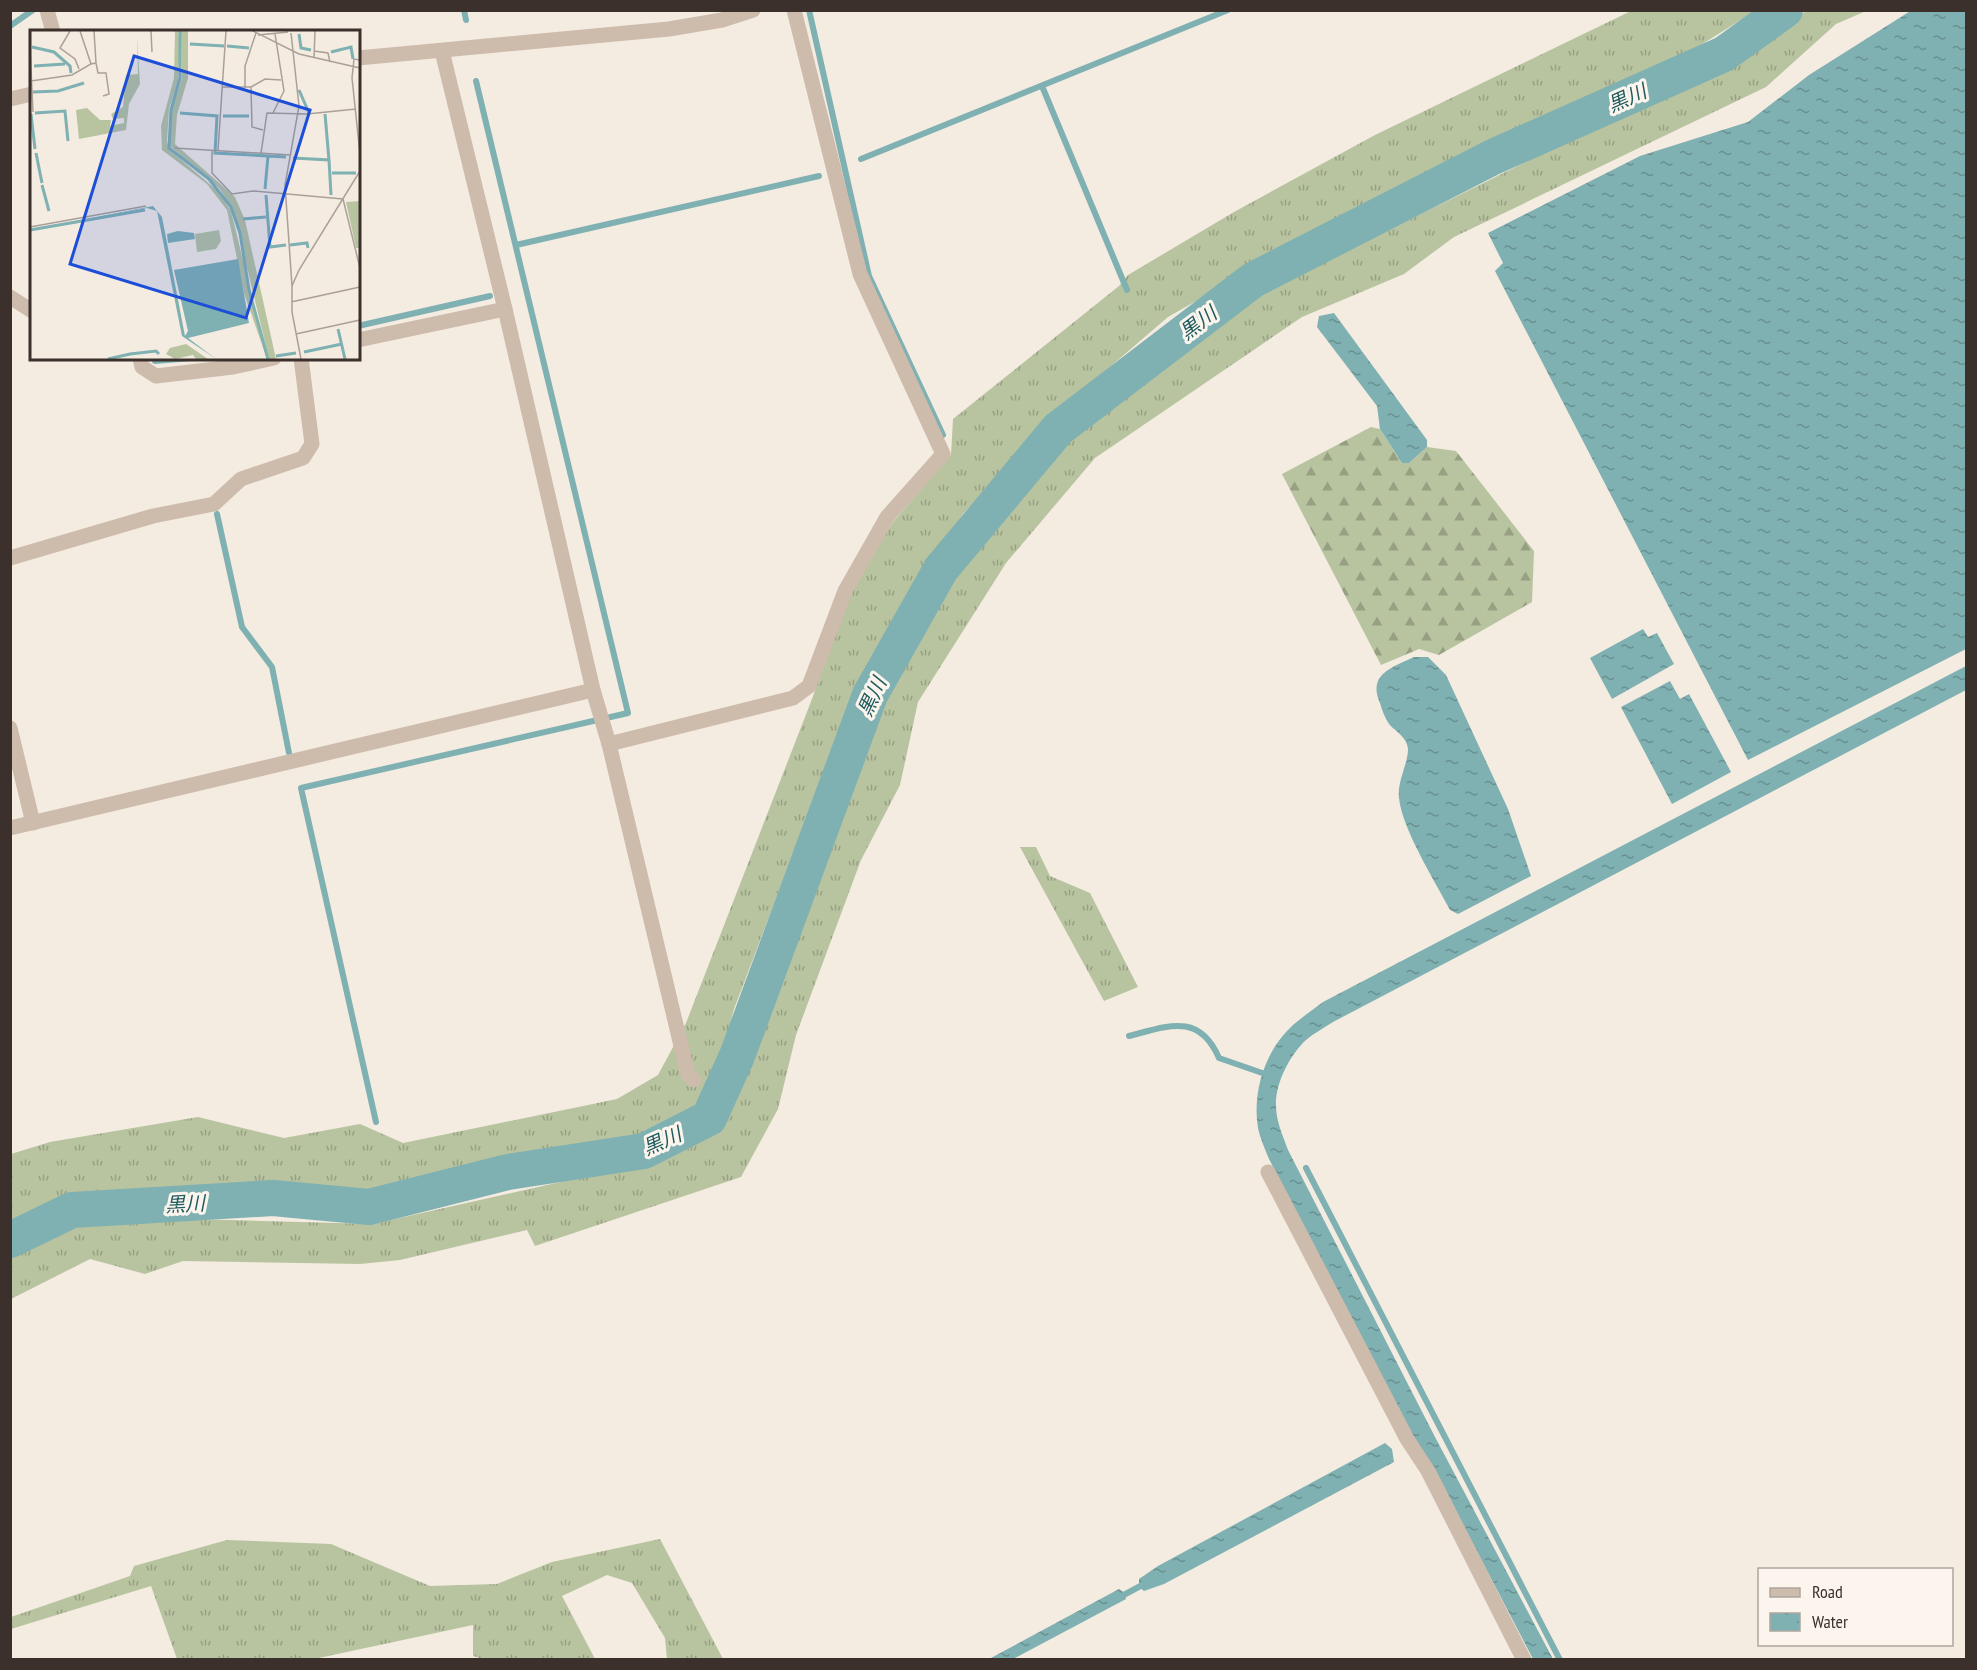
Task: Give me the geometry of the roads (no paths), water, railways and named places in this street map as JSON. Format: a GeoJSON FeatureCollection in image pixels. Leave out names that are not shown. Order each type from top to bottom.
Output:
{"type":"FeatureCollection","features":[{"type":"Feature","properties":{"kind":"street"},"geometry":{"type":"LineString","coordinates":[[47,10],[52,30]]}},
{"type":"Feature","properties":{"kind":"street"},"geometry":{"type":"LineString","coordinates":[[360,58],[669,29],[722,20],[753,10]]}},
{"type":"Feature","properties":{"kind":"street"},"geometry":{"type":"LineString","coordinates":[[609,744],[793,698],[809,686],[845,591],[887,517],[943,454],[860,274],[794,10]]}},
{"type":"Feature","properties":{"kind":"street"},"geometry":{"type":"LineString","coordinates":[[442,51],[505,309],[593,690],[609,744],[688,1075],[694,1080]]}},
{"type":"Feature","properties":{"kind":"street"},"geometry":{"type":"LineString","coordinates":[[10,99],[30,94]]}},
{"type":"Feature","properties":{"kind":"street"},"geometry":{"type":"LineString","coordinates":[[10,297],[30,310]]}},
{"type":"Feature","properties":{"kind":"street"},"geometry":{"type":"LineString","coordinates":[[360,340],[505,309]]}},
{"type":"Feature","properties":{"kind":"street"},"geometry":{"type":"LineString","coordinates":[[140,360],[142,367],[156,376],[233,367],[265,360]]}},
{"type":"Feature","properties":{"kind":"street"},"geometry":{"type":"LineString","coordinates":[[10,558],[153,516],[213,504],[241,479],[303,458],[312,444],[301,360]]}},
{"type":"Feature","properties":{"kind":"street"},"geometry":{"type":"LineString","coordinates":[[10,828],[593,690]]}},
{"type":"Feature","properties":{"kind":"street"},"geometry":{"type":"LineString","coordinates":[[10,728],[33,823]]}},
{"type":"Feature","properties":{"kind":"street"},"geometry":{"type":"LineString","coordinates":[[1268,1172],[1407,1439],[1428,1471],[1524,1659]]}},
{"type":"Feature","properties":{"kind":"water"},"geometry":{"type":"Polygon","coordinates":[[[1912,10],[1966,11],[1966,649],[1748,760],[1495,271],[1503,263],[1488,233],[1640,156],[1748,122],[1809,75],[1912,10]]]}},
{"type":"Feature","properties":{"kind":"water"},"geometry":{"type":"Polygon","coordinates":[[[1334,313],[1427,440],[1427,447],[1409,463],[1402,463],[1380,429],[1377,406],[1317,327],[1319,316],[1334,313]]]}},
{"type":"Feature","properties":{"kind":"water"},"geometry":{"type":"Polygon","coordinates":[[[1643,629],[1648,637],[1657,633],[1674,664],[1612,699],[1590,658],[1643,629]]]}},
{"type":"Feature","properties":{"kind":"water"},"geometry":{"type":"Polygon","coordinates":[[[1414,657],[1428,657],[1446,675],[1508,809],[1531,876],[1458,914],[1450,910],[1420,855],[1401,811],[1399,792],[1408,749],[1403,738],[1388,722],[1377,693],[1377,685],[1384,673],[1414,657]]]}},
{"type":"Feature","properties":{"kind":"water"},"geometry":{"type":"Polygon","coordinates":[[[1966,666],[1966,690],[1333,1022],[1306,1040],[1294,1053],[1281,1079],[1276,1097],[1276,1112],[1288,1150],[1435,1437],[1553,1659],[1533,1659],[1433,1467],[1419,1448],[1269,1159],[1259,1132],[1257,1114],[1259,1086],[1268,1059],[1283,1035],[1323,1002],[1966,666]]]}},
{"type":"Feature","properties":{"kind":"water"},"geometry":{"type":"Polygon","coordinates":[[[1670,681],[1680,699],[1689,694],[1731,772],[1672,804],[1621,707],[1670,681]]]}},
{"type":"Feature","properties":{"kind":"water"},"geometry":{"type":"Polygon","coordinates":[[[1385,1443],[1392,1449],[1394,1462],[1164,1584],[1144,1591],[1139,1587],[1139,1579],[1158,1566],[1385,1443]]]}},
{"type":"Feature","properties":{"kind":"water"},"geometry":{"type":"Polygon","coordinates":[[[1119,1589],[1125,1593],[1126,1599],[1013,1659],[989,1659],[1119,1589]]]}},
{"type":"Feature","properties":{"kind":"waterway"},"geometry":{"type":"LineString","coordinates":[[10,26],[33,10]]}},
{"type":"Feature","properties":{"kind":"waterway"},"geometry":{"type":"LineString","coordinates":[[464,10],[466,20]]}},
{"type":"Feature","properties":{"kind":"waterway"},"geometry":{"type":"LineString","coordinates":[[809,10],[869,276],[943,435]]}},
{"type":"Feature","properties":{"kind":"waterway"},"geometry":{"type":"LineString","coordinates":[[861,159],[1228,10]]}},
{"type":"Feature","properties":{"kind":"waterway","name":"黒川"},"geometry":{"type":"LineString","coordinates":[[10,1240],[72,1210],[273,1198],[369,1207],[508,1172],[644,1151],[709,1118],[737,1056],[870,695],[941,569],[1058,429],[1253,280],[1493,157],[1724,54],[1785,10]]}},
{"type":"Feature","properties":{"kind":"waterway"},"geometry":{"type":"LineString","coordinates":[[376,1122],[301,788],[628,713],[476,81]]}},
{"type":"Feature","properties":{"kind":"waterway"},"geometry":{"type":"LineString","coordinates":[[1042,86],[1127,290]]}},
{"type":"Feature","properties":{"kind":"waterway"},"geometry":{"type":"LineString","coordinates":[[516,245],[819,176]]}},
{"type":"Feature","properties":{"kind":"waterway"},"geometry":{"type":"LineString","coordinates":[[360,326],[490,296]]}},
{"type":"Feature","properties":{"kind":"waterway"},"geometry":{"type":"LineString","coordinates":[[155,360],[167,360]]}},
{"type":"Feature","properties":{"kind":"waterway"},"geometry":{"type":"LineString","coordinates":[[217,514],[242,627],[272,667],[289,753]]}},
{"type":"Feature","properties":{"kind":"waterway"},"geometry":{"type":"LineString","coordinates":[[1129,1036],[1169,1026],[1192,1028],[1211,1043],[1219,1058],[1268,1075]]}},
{"type":"Feature","properties":{"kind":"waterway"},"geometry":{"type":"LineString","coordinates":[[1306,1168],[1560,1660]]}},
{"type":"Feature","properties":{"kind":"waterway"},"geometry":{"type":"LineString","coordinates":[[1120,1597],[1146,1583]]}}]}
